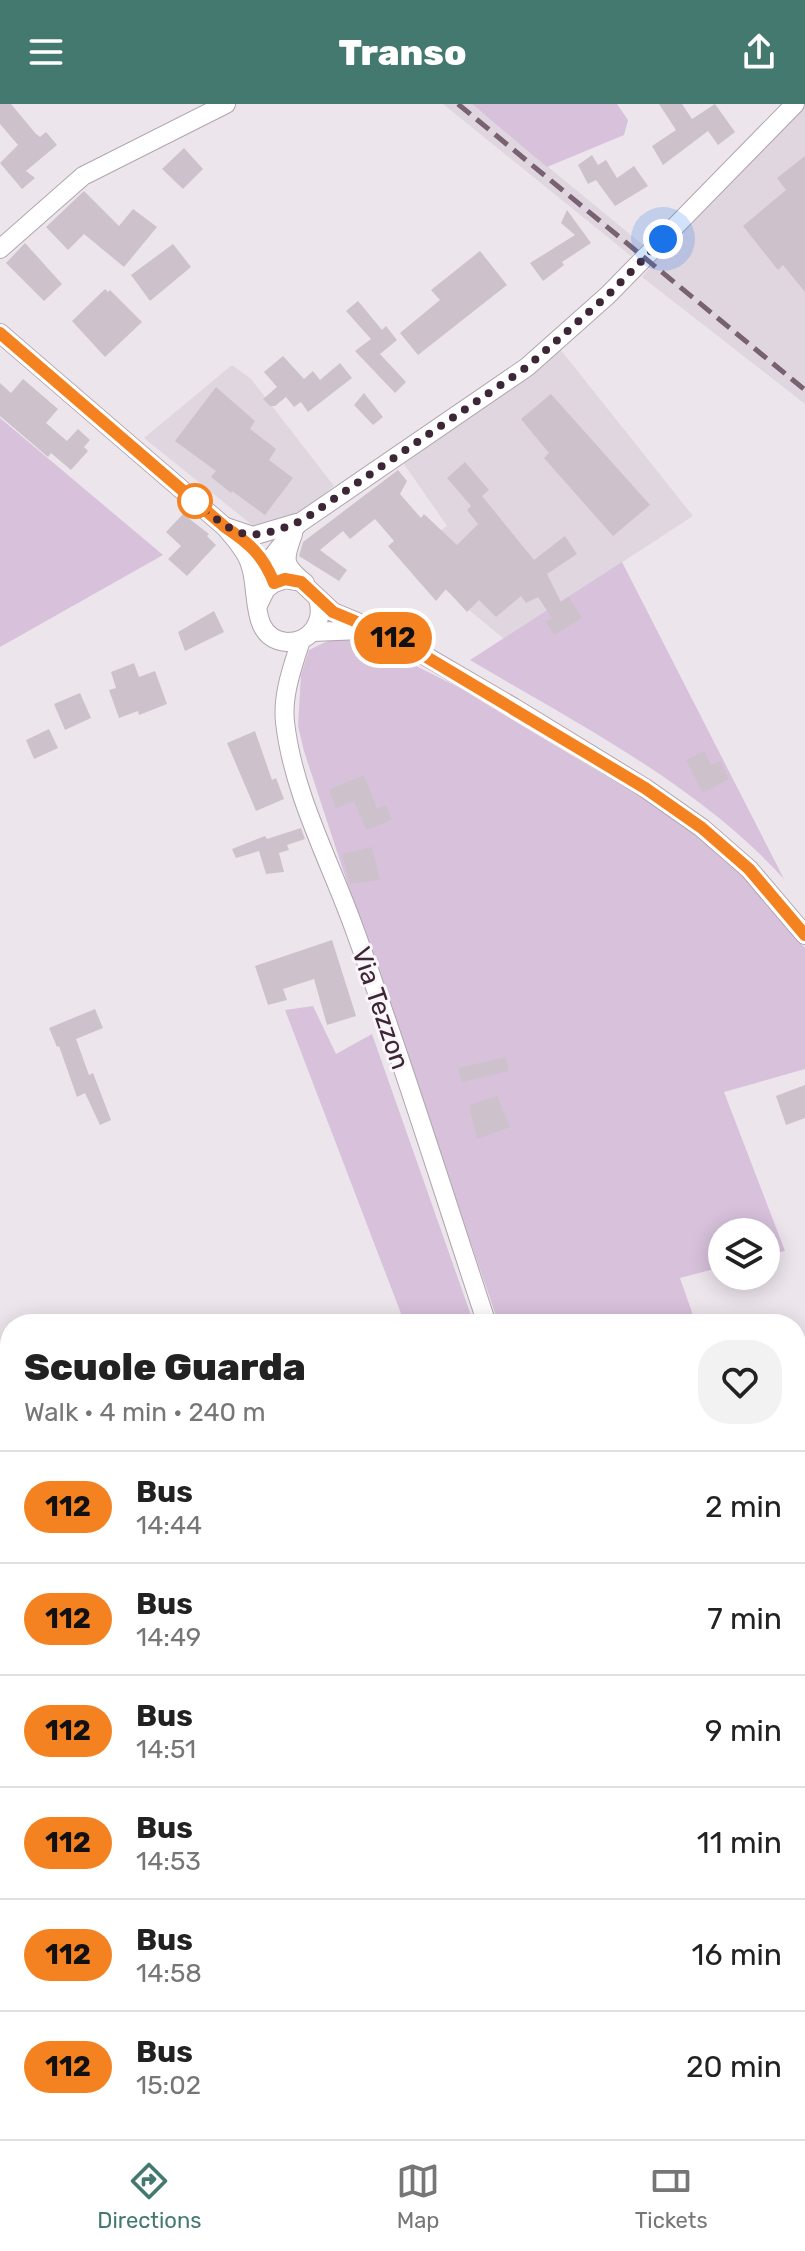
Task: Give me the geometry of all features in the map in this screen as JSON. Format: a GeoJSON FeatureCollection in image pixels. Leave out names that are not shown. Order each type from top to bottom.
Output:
{"type":"FeatureCollection","features":[{"type":"Feature","properties":{"kind":"street"},"geometry":{"type":"LineString","coordinates":[[0,249],[83,176],[226,104]]}},
{"type":"Feature","properties":{"kind":"street"},"geometry":{"type":"LineString","coordinates":[[276,582],[273,556],[300,522],[527,367],[608,295],[795,104]]}},
{"type":"Feature","properties":{"kind":"street"},"geometry":{"type":"LineString","coordinates":[[0,333],[224,526],[250,544],[263,558],[276,582]]}},
{"type":"Feature","properties":{"kind":"street"},"geometry":{"type":"LineString","coordinates":[[224,526],[253,536],[300,522]]}},
{"type":"Feature","properties":{"kind":"street"},"geometry":{"type":"LineString","coordinates":[[300,522],[289,544],[286,563],[289,570],[333,612],[369,630],[393,637],[500,699],[668,804],[702,828],[749,869],[805,935]]}},
{"type":"Feature","properties":{"kind":"street"},"geometry":{"type":"LineString","coordinates":[[224,526],[250,563],[258,605]]}},
{"type":"Feature","properties":{"kind":"street"},"geometry":{"type":"LineString","coordinates":[[307,636],[320,616],[313,592],[292,579],[276,582],[261,596],[258,605],[257,615],[266,633],[283,641],[369,630]]}},
{"type":"Feature","properties":{"kind":"street","name":"Via Tezzon"},"geometry":{"type":"LineString","coordinates":[[266,633],[278,651],[286,690],[285,722],[302,794],[354,928],[484,1314]]}},
{"type":"Feature","properties":{"kind":"street","name":"Via Tezzon"},"geometry":{"type":"LineString","coordinates":[[286,690],[307,636]]}},
{"type":"Feature","properties":{"kind":"shaded area"},"geometry":{"type":"Polygon","coordinates":[[[443,104],[472,104],[643,245],[631,256],[443,104]]]}},
{"type":"Feature","properties":{"kind":"shaded area"},"geometry":{"type":"Polygon","coordinates":[[[472,104],[617,104],[628,120],[624,135],[547,167],[472,104]]]}},
{"type":"Feature","properties":{"kind":"shaded area"},"geometry":{"type":"Polygon","coordinates":[[[805,105],[805,404],[642,277],[679,234],[805,105]]]}},
{"type":"Feature","properties":{"kind":"shaded area"},"geometry":{"type":"Polygon","coordinates":[[[560,349],[693,516],[504,639],[404,556],[447,526],[404,464],[560,349]]]}},
{"type":"Feature","properties":{"kind":"shaded area"},"geometry":{"type":"Polygon","coordinates":[[[232,365],[251,379],[334,486],[267,537],[144,438],[232,365]]]}},
{"type":"Feature","properties":{"kind":"shaded area"},"geometry":{"type":"Polygon","coordinates":[[[0,418],[163,555],[0,647],[0,418]]]}},
{"type":"Feature","properties":{"kind":"shaded area"},"geometry":{"type":"Polygon","coordinates":[[[622,562],[784,879],[751,845],[676,786],[595,733],[470,660],[622,562]]]}},
{"type":"Feature","properties":{"kind":"shaded area"},"geometry":{"type":"Polygon","coordinates":[[[332,639],[368,642],[460,688],[669,814],[714,848],[757,890],[805,948],[805,1069],[724,1092],[772,1218],[708,1218],[708,1271],[680,1278],[693,1314],[496,1314],[383,992],[304,751],[298,726],[301,675],[309,650],[332,639]]]}},
{"type":"Feature","properties":{"kind":"shaded area"},"geometry":{"type":"Polygon","coordinates":[[[313,1006],[336,1054],[372,1034],[470,1314],[401,1314],[285,1010],[313,1006]]]}},
{"type":"Feature","properties":{"kind":"building"},"geometry":{"type":"Polygon","coordinates":[[[0,104],[11,104],[36,134],[40,137],[46,132],[57,145],[26,171],[35,178],[22,189],[0,163],[18,145],[0,124],[0,104]]]}},
{"type":"Feature","properties":{"kind":"building"},"geometry":{"type":"Polygon","coordinates":[[[659,104],[682,104],[692,119],[715,104],[735,132],[718,145],[708,131],[663,165],[652,146],[676,130],[659,104]]]}},
{"type":"Feature","properties":{"kind":"building"},"geometry":{"type":"Polygon","coordinates":[[[184,148],[203,169],[183,189],[162,169],[184,148]]]}},
{"type":"Feature","properties":{"kind":"building"},"geometry":{"type":"Polygon","coordinates":[[[592,155],[598,165],[606,160],[617,178],[634,166],[648,186],[615,206],[596,180],[588,184],[578,165],[592,155]]]}},
{"type":"Feature","properties":{"kind":"building"},"geometry":{"type":"Polygon","coordinates":[[[805,156],[805,292],[783,265],[778,270],[743,226],[786,190],[777,178],[805,156]]]}},
{"type":"Feature","properties":{"kind":"building"},"geometry":{"type":"Polygon","coordinates":[[[84,191],[119,226],[133,209],[157,227],[124,267],[84,234],[68,250],[46,227],[84,191]]]}},
{"type":"Feature","properties":{"kind":"building"},"geometry":{"type":"Polygon","coordinates":[[[567,210],[591,243],[562,262],[564,265],[543,281],[530,263],[575,235],[561,223],[567,210]]]}},
{"type":"Feature","properties":{"kind":"building"},"geometry":{"type":"Polygon","coordinates":[[[25,243],[62,284],[44,301],[6,263],[25,243]]]}},
{"type":"Feature","properties":{"kind":"building"},"geometry":{"type":"Polygon","coordinates":[[[173,244],[191,267],[150,301],[131,275],[173,244]]]}},
{"type":"Feature","properties":{"kind":"building"},"geometry":{"type":"Polygon","coordinates":[[[480,251],[507,285],[418,355],[400,333],[440,300],[431,290],[480,251]]]}},
{"type":"Feature","properties":{"kind":"building"},"geometry":{"type":"Polygon","coordinates":[[[105,289],[110,290],[142,322],[105,357],[72,321],[105,289]]]}},
{"type":"Feature","properties":{"kind":"building"},"geometry":{"type":"Polygon","coordinates":[[[358,301],[382,330],[386,326],[397,340],[380,354],[406,382],[395,393],[355,351],[371,339],[346,311],[358,301]]]}},
{"type":"Feature","properties":{"kind":"building"},"geometry":{"type":"Polygon","coordinates":[[[283,356],[304,379],[313,371],[320,380],[340,363],[352,378],[308,412],[301,402],[294,407],[286,397],[275,406],[270,406],[263,399],[277,387],[264,372],[283,356]]]}},
{"type":"Feature","properties":{"kind":"building"},"geometry":{"type":"Polygon","coordinates":[[[23,379],[58,409],[46,423],[67,441],[78,429],[90,440],[84,447],[88,451],[71,470],[51,453],[48,457],[0,416],[0,383],[11,393],[23,379]]]}},
{"type":"Feature","properties":{"kind":"building"},"geometry":{"type":"Polygon","coordinates":[[[216,387],[255,421],[250,429],[276,449],[269,460],[293,478],[265,515],[211,477],[216,471],[175,441],[216,387]]]}},
{"type":"Feature","properties":{"kind":"building"},"geometry":{"type":"Polygon","coordinates":[[[364,393],[383,417],[373,425],[354,405],[364,393]]]}},
{"type":"Feature","properties":{"kind":"building"},"geometry":{"type":"Polygon","coordinates":[[[551,394],[650,505],[613,536],[544,458],[549,453],[521,419],[551,394]]]}},
{"type":"Feature","properties":{"kind":"building"},"geometry":{"type":"Polygon","coordinates":[[[465,462],[489,490],[482,496],[534,560],[565,536],[577,554],[547,574],[561,602],[569,597],[582,618],[554,635],[546,622],[552,618],[538,597],[526,603],[521,596],[496,617],[479,600],[467,612],[446,589],[436,601],[388,546],[394,541],[375,519],[350,539],[343,531],[320,550],[347,570],[339,581],[299,556],[303,542],[398,470],[407,481],[400,494],[421,518],[424,514],[457,545],[478,524],[467,510],[471,506],[447,478],[465,462]]]}},
{"type":"Feature","properties":{"kind":"building"},"geometry":{"type":"Polygon","coordinates":[[[183,514],[209,534],[207,536],[216,545],[187,576],[168,559],[181,546],[166,532],[183,514]]]}},
{"type":"Feature","properties":{"kind":"building"},"geometry":{"type":"Polygon","coordinates":[[[214,611],[224,632],[185,651],[178,632],[214,611]]]}},
{"type":"Feature","properties":{"kind":"building"},"geometry":{"type":"Polygon","coordinates":[[[134,663],[139,677],[155,671],[167,704],[139,715],[138,711],[119,718],[109,690],[116,688],[111,672],[134,663]]]}},
{"type":"Feature","properties":{"kind":"building"},"geometry":{"type":"Polygon","coordinates":[[[80,693],[91,718],[65,730],[54,704],[80,693]]]}},
{"type":"Feature","properties":{"kind":"building"},"geometry":{"type":"Polygon","coordinates":[[[49,729],[58,748],[34,759],[26,740],[49,729]]]}},
{"type":"Feature","properties":{"kind":"building"},"geometry":{"type":"Polygon","coordinates":[[[255,731],[272,780],[276,778],[284,799],[256,811],[227,743],[255,731]]]}},
{"type":"Feature","properties":{"kind":"building"},"geometry":{"type":"Polygon","coordinates":[[[704,751],[711,765],[720,761],[729,779],[703,793],[686,760],[704,751]]]}},
{"type":"Feature","properties":{"kind":"building"},"geometry":{"type":"Polygon","coordinates":[[[364,775],[377,809],[386,805],[392,820],[366,830],[354,801],[336,808],[329,790],[364,775]]]}},
{"type":"Feature","properties":{"kind":"building"},"geometry":{"type":"Polygon","coordinates":[[[301,828],[305,839],[287,845],[289,850],[279,853],[284,872],[266,874],[259,851],[236,858],[232,849],[265,836],[267,839],[301,828]]]}},
{"type":"Feature","properties":{"kind":"building"},"geometry":{"type":"Polygon","coordinates":[[[372,847],[380,880],[350,884],[342,854],[372,847]]]}},
{"type":"Feature","properties":{"kind":"building"},"geometry":{"type":"Polygon","coordinates":[[[332,940],[356,1016],[327,1025],[314,979],[283,989],[287,1000],[268,1005],[255,966],[332,940]]]}},
{"type":"Feature","properties":{"kind":"building"},"geometry":{"type":"Polygon","coordinates":[[[95,1009],[103,1028],[76,1039],[111,1120],[100,1125],[85,1093],[77,1097],[59,1046],[49,1028],[95,1009]]]}},
{"type":"Feature","properties":{"kind":"building"},"geometry":{"type":"Polygon","coordinates":[[[506,1057],[509,1071],[462,1082],[458,1068],[506,1057]]]}},
{"type":"Feature","properties":{"kind":"building"},"geometry":{"type":"Polygon","coordinates":[[[805,1085],[805,1118],[786,1125],[776,1096],[805,1085]]]}},
{"type":"Feature","properties":{"kind":"building"},"geometry":{"type":"Polygon","coordinates":[[[497,1096],[510,1127],[477,1139],[469,1105],[497,1096]]]}},
{"type":"Feature","properties":{"kind":"railway"},"geometry":{"type":"LineString","coordinates":[[458,104],[805,390]]}},
{"type":"Feature","properties":{"kind":"bus line","name":"112"},"geometry":{"type":"LineString","coordinates":[[0,333],[225,527],[250,544],[263,558],[274,583],[285,579],[301,582],[333,612],[369,630],[393,637],[645,788],[702,828],[749,869],[805,935]]}},
{"type":"Feature","properties":{"kind":"route"},"geometry":{"type":"LineString","coordinates":[[195,501],[222,525],[253,536],[303,520],[527,367],[608,295],[663,239]]}}]}
